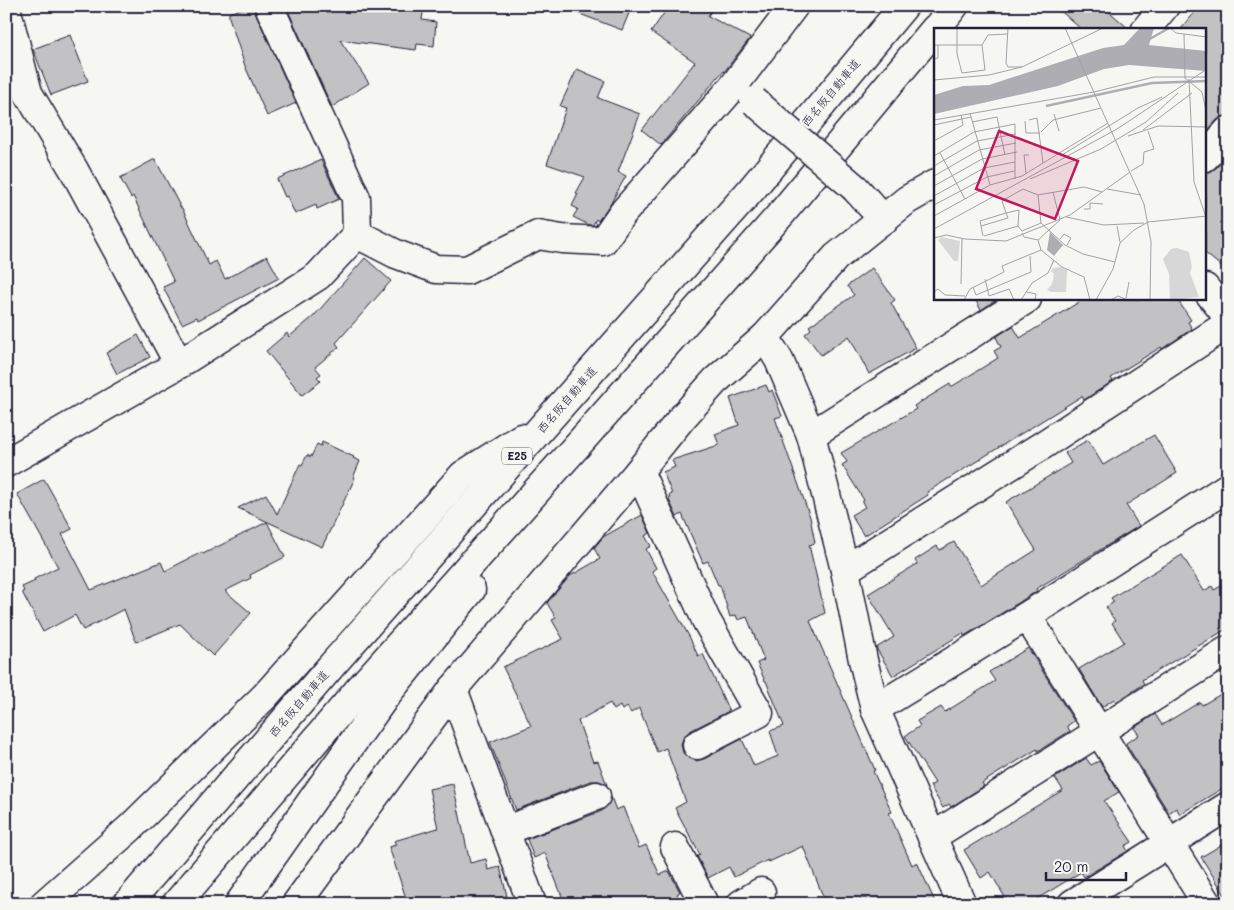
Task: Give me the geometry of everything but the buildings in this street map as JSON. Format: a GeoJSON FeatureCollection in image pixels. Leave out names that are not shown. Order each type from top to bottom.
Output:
{"type":"FeatureCollection","features":[{"type":"Feature","properties":{"kind":"main road"},"geometry":{"type":"LineString","coordinates":[[6,463],[179,364],[318,276],[357,234],[356,198],[269,6]]}},
{"type":"Feature","properties":{"kind":"main road"},"geometry":{"type":"LineString","coordinates":[[357,234],[396,254],[436,269],[467,270],[538,235],[562,239],[603,241],[622,215],[743,95],[794,6]]}},
{"type":"Feature","properties":{"kind":"main road","name":"西名阪自動車道"},"geometry":{"type":"LineString","coordinates":[[127,904],[332,664],[751,190],[904,6]]}},
{"type":"Feature","properties":{"kind":"main road"},"geometry":{"type":"LineString","coordinates":[[937,28],[954,6]]}},
{"type":"Feature","properties":{"kind":"main road"},"geometry":{"type":"LineString","coordinates":[[1147,28],[1165,6]]}},
{"type":"Feature","properties":{"kind":"main road"},"geometry":{"type":"LineString","coordinates":[[6,7],[28,93]]}},
{"type":"Feature","properties":{"kind":"main road"},"geometry":{"type":"LineString","coordinates":[[176,904],[360,687],[582,440],[781,214],[934,31]]}},
{"type":"Feature","properties":{"kind":"main road"},"geometry":{"type":"LineString","coordinates":[[6,68],[28,93],[74,170],[179,364]]}},
{"type":"Feature","properties":{"kind":"main road"},"geometry":{"type":"LineString","coordinates":[[743,95],[855,188],[884,220]]}},
{"type":"Feature","properties":{"kind":"main road"},"geometry":{"type":"LineString","coordinates":[[1206,156],[1228,130]]}},
{"type":"Feature","properties":{"kind":"main road"},"geometry":{"type":"LineString","coordinates":[[296,904],[452,689],[681,419],[715,381],[765,337],[836,257],[907,200],[934,185]]}},
{"type":"Feature","properties":{"kind":"main road"},"geometry":{"type":"LineString","coordinates":[[1206,289],[1228,317]]}},
{"type":"Feature","properties":{"kind":"main road"},"geometry":{"type":"LineString","coordinates":[[811,435],[1025,300]]}},
{"type":"Feature","properties":{"kind":"main road"},"geometry":{"type":"LineString","coordinates":[[845,570],[1043,445],[1228,324]]}},
{"type":"Feature","properties":{"kind":"main road"},"geometry":{"type":"LineString","coordinates":[[765,337],[779,360],[811,435],[845,570],[875,709],[962,904]]}},
{"type":"Feature","properties":{"kind":"main road"},"geometry":{"type":"LineString","coordinates":[[44,904],[130,828],[265,696],[463,475],[552,417]]}},
{"type":"Feature","properties":{"kind":"main road"},"geometry":{"type":"LineString","coordinates":[[239,904],[387,694],[563,475],[582,440]]}},
{"type":"Feature","properties":{"kind":"main road"},"geometry":{"type":"LineString","coordinates":[[638,471],[706,620],[759,713],[698,745]]}},
{"type":"Feature","properties":{"kind":"main road"},"geometry":{"type":"LineString","coordinates":[[875,709],[1027,616],[1228,487]]}},
{"type":"Feature","properties":{"kind":"main road"},"geometry":{"type":"LineString","coordinates":[[1027,616],[1207,904]]}},
{"type":"Feature","properties":{"kind":"main road"},"geometry":{"type":"LineString","coordinates":[[932,836],[1228,650]]}},
{"type":"Feature","properties":{"kind":"main road"},"geometry":{"type":"LineString","coordinates":[[452,689],[532,904]]}},
{"type":"Feature","properties":{"kind":"main road"},"geometry":{"type":"LineString","coordinates":[[505,831],[596,796]]}},
{"type":"Feature","properties":{"kind":"main road"},"geometry":{"type":"LineString","coordinates":[[1072,904],[1228,806]]}},
{"type":"Feature","properties":{"kind":"main road"},"geometry":{"type":"LineString","coordinates":[[674,847],[704,904]]}}]}
